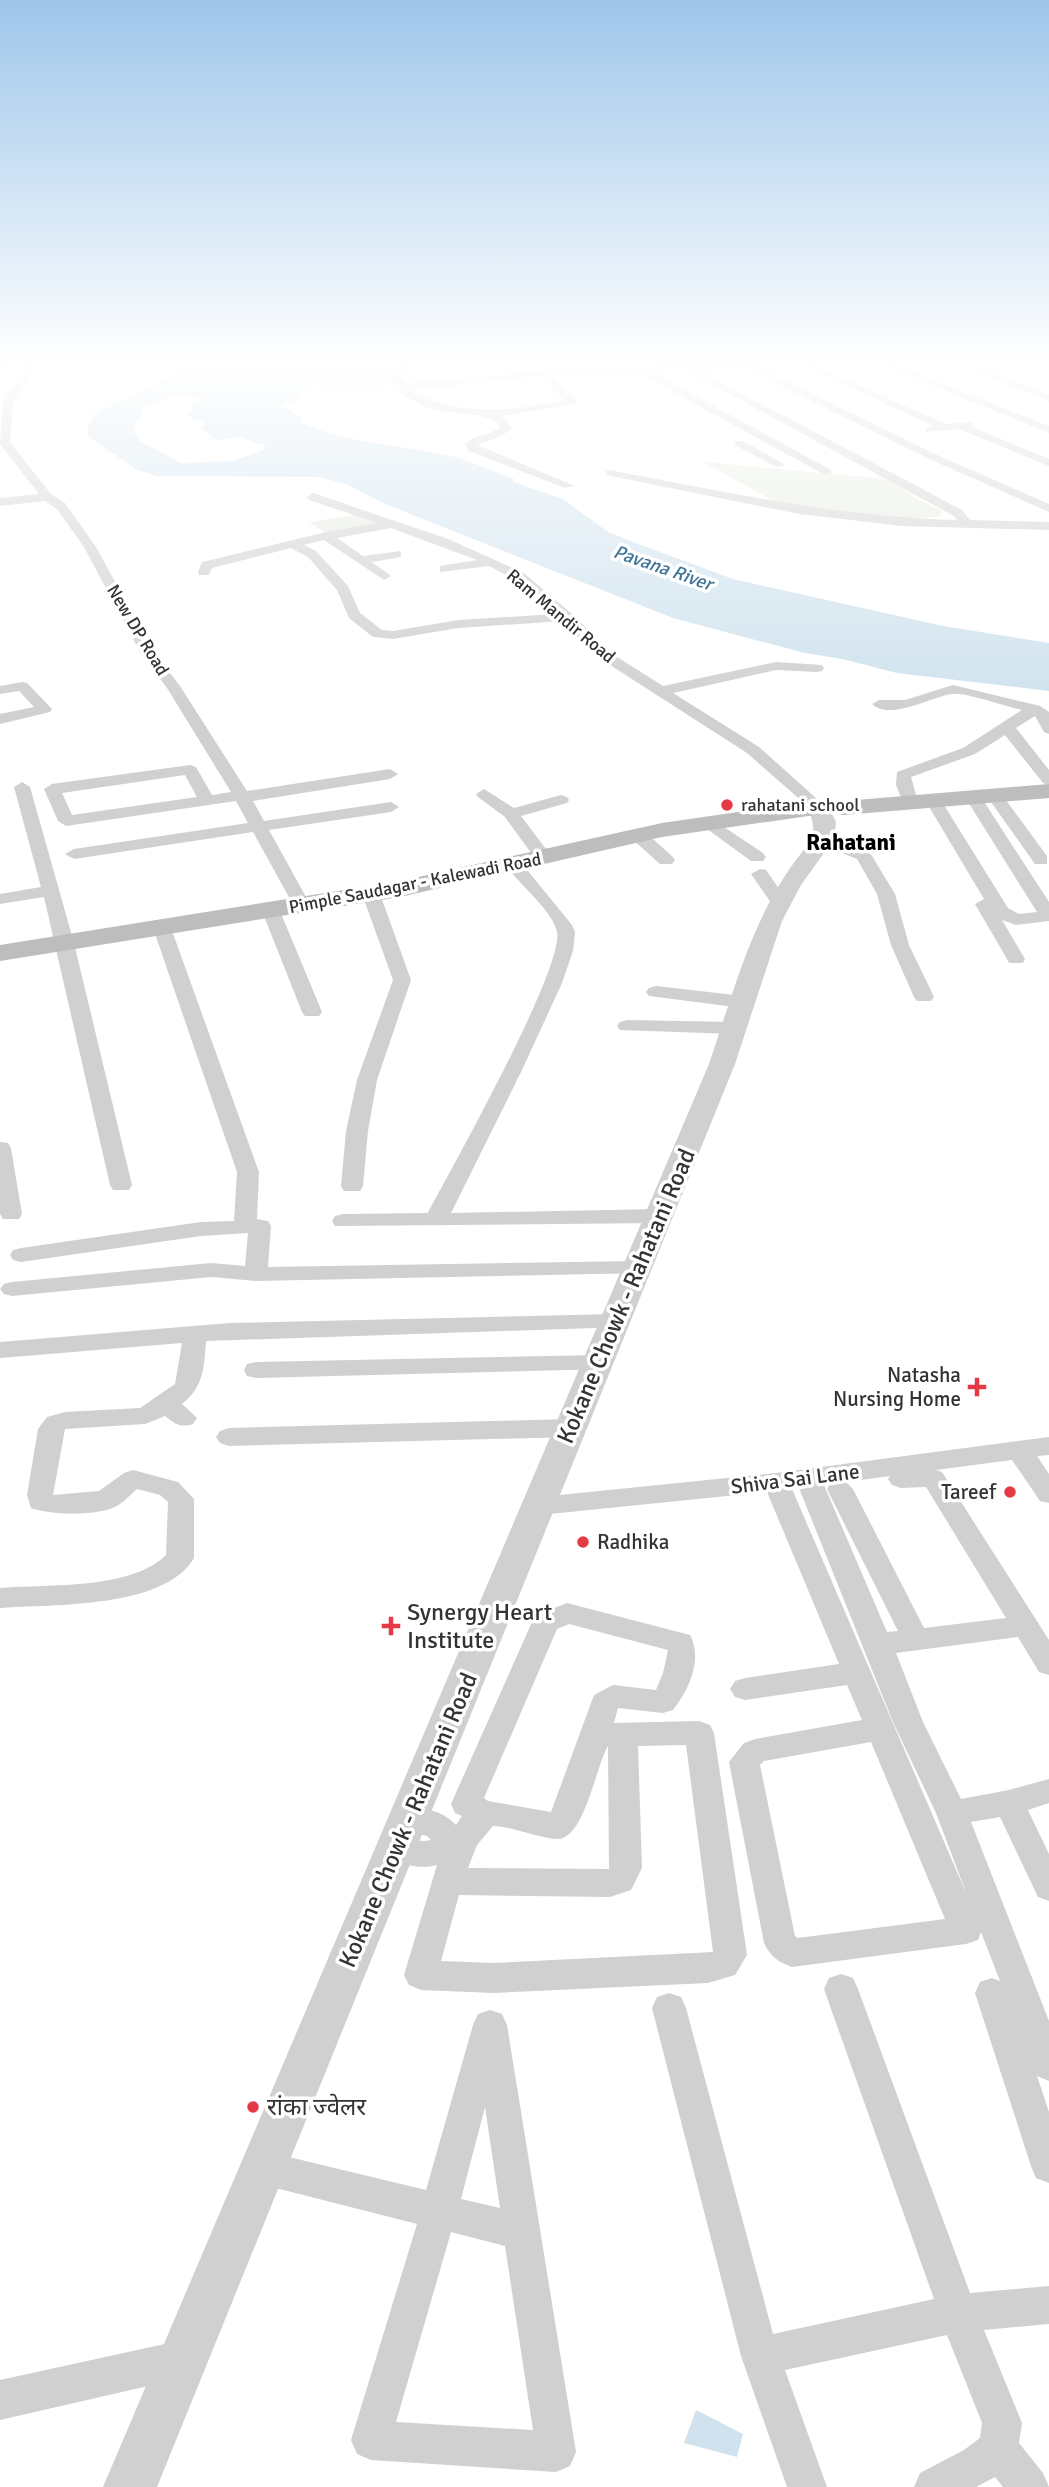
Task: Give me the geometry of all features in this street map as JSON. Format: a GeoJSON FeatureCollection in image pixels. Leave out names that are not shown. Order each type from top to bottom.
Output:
{"type":"FeatureCollection","features":[{"type":"Feature","properties":{"kind":"main road","name":"Pimple Saudagar - Kalewadi Road"},"geometry":{"type":"LineString","coordinates":[[0,953],[371,894],[709,822],[823,817],[844,808],[1049,782]]}},
{"type":"Feature","properties":{"kind":"main road","name":"Pimple Saudagar - Kalewadi Road"},"geometry":{"type":"LineString","coordinates":[[919,798],[1049,791]]}},
{"type":"Feature","properties":{"kind":"street","name":"New DP Road"},"geometry":{"type":"LineString","coordinates":[[31,477],[47,497],[61,506],[88,545],[147,652],[173,686],[229,773],[302,906]]}},
{"type":"Feature","properties":{"kind":"street"},"geometry":{"type":"LineString","coordinates":[[546,477],[569,486]]}},
{"type":"Feature","properties":{"kind":"street"},"geometry":{"type":"LineString","coordinates":[[630,477],[783,508],[903,522],[1049,526]]}},
{"type":"Feature","properties":{"kind":"street"},"geometry":{"type":"LineString","coordinates":[[891,477],[958,513],[967,525]]}},
{"type":"Feature","properties":{"kind":"street"},"geometry":{"type":"LineString","coordinates":[[981,477],[1049,508]]}},
{"type":"Feature","properties":{"kind":"street"},"geometry":{"type":"LineString","coordinates":[[0,502],[47,497]]}},
{"type":"Feature","properties":{"kind":"street","name":"Ram Mandir Road"},"geometry":{"type":"LineString","coordinates":[[313,497],[409,530],[492,562],[519,576],[598,651],[753,750],[863,856],[886,894],[900,945],[924,997]]}},
{"type":"Feature","properties":{"kind":"street"},"geometry":{"type":"LineString","coordinates":[[205,572],[207,565],[326,536],[393,524]]}},
{"type":"Feature","properties":{"kind":"street"},"geometry":{"type":"LineString","coordinates":[[338,544],[409,530]]}},
{"type":"Feature","properties":{"kind":"street"},"geometry":{"type":"LineString","coordinates":[[326,536],[384,576]]}},
{"type":"Feature","properties":{"kind":"street"},"geometry":{"type":"LineString","coordinates":[[294,545],[312,554],[343,589],[354,615],[379,634],[393,635],[457,624],[565,617]]}},
{"type":"Feature","properties":{"kind":"street"},"geometry":{"type":"LineString","coordinates":[[361,560],[397,554]]}},
{"type":"Feature","properties":{"kind":"street"},"geometry":{"type":"LineString","coordinates":[[444,569],[492,562]]}},
{"type":"Feature","properties":{"kind":"street"},"geometry":{"type":"LineString","coordinates":[[661,691],[776,666],[817,668]]}},
{"type":"Feature","properties":{"kind":"street"},"geometry":{"type":"LineString","coordinates":[[0,690],[22,685],[44,709],[0,719]]}},
{"type":"Feature","properties":{"kind":"street"},"geometry":{"type":"LineString","coordinates":[[879,704],[906,704],[953,689],[1035,709],[1044,715],[1049,729]]}},
{"type":"Feature","properties":{"kind":"street"},"geometry":{"type":"LineString","coordinates":[[983,796],[1043,907],[1045,917],[1016,920],[1001,912],[903,775],[969,751],[1035,709]]}},
{"type":"Feature","properties":{"kind":"street"},"geometry":{"type":"LineString","coordinates":[[1007,727],[1049,782]]}},
{"type":"Feature","properties":{"kind":"street"},"geometry":{"type":"LineString","coordinates":[[208,801],[190,770],[52,789],[66,821],[208,801],[390,774]]}},
{"type":"Feature","properties":{"kind":"street"},"geometry":{"type":"LineString","coordinates":[[195,778],[229,773]]}},
{"type":"Feature","properties":{"kind":"street"},"geometry":{"type":"LineString","coordinates":[[22,787],[65,943],[121,1185]]}},
{"type":"Feature","properties":{"kind":"street"},"geometry":{"type":"LineString","coordinates":[[484,794],[511,814],[543,857]]}},
{"type":"Feature","properties":{"kind":"street"},"geometry":{"type":"LineString","coordinates":[[983,796],[1041,860]]}},
{"type":"Feature","properties":{"kind":"street"},"geometry":{"type":"LineString","coordinates":[[919,798],[1016,959]]}},
{"type":"Feature","properties":{"kind":"street"},"geometry":{"type":"LineString","coordinates":[[511,814],[561,800]]}},
{"type":"Feature","properties":{"kind":"street"},"geometry":{"type":"LineString","coordinates":[[74,854],[391,807]]}},
{"type":"Feature","properties":{"kind":"street","name":"Kokane Chowk - Rahatani Road"},"geometry":{"type":"LineString","coordinates":[[130,2487],[540,1506],[570,1428],[600,1363],[722,1064],[770,921],[766,878],[823,817]]}},
{"type":"Feature","properties":{"kind":"street"},"geometry":{"type":"LineString","coordinates":[[709,822],[766,878]]}},
{"type":"Feature","properties":{"kind":"street"},"geometry":{"type":"LineString","coordinates":[[638,835],[666,860]]}},
{"type":"Feature","properties":{"kind":"street"},"geometry":{"type":"LineString","coordinates":[[437,1218],[542,1012],[567,939],[561,924],[513,864]]}},
{"type":"Feature","properties":{"kind":"street"},"geometry":{"type":"LineString","coordinates":[[0,899],[51,891]]}},
{"type":"Feature","properties":{"kind":"street"},"geometry":{"type":"LineString","coordinates":[[352,1186],[357,1131],[367,1080],[402,981],[371,894]]}},
{"type":"Feature","properties":{"kind":"street"},"geometry":{"type":"LineString","coordinates":[[271,911],[312,1012]]}},
{"type":"Feature","properties":{"kind":"street"},"geometry":{"type":"LineString","coordinates":[[162,928],[248,1172],[245,1227]]}},
{"type":"Feature","properties":{"kind":"street"},"geometry":{"type":"LineString","coordinates":[[656,992],[738,1015]]}},
{"type":"Feature","properties":{"kind":"street"},"geometry":{"type":"LineString","coordinates":[[627,1026],[738,1015]]}},
{"type":"Feature","properties":{"kind":"street"},"geometry":{"type":"LineString","coordinates":[[0,1148],[11,1214]]}},
{"type":"Feature","properties":{"kind":"street"},"geometry":{"type":"LineString","coordinates":[[343,1221],[659,1216]]}},
{"type":"Feature","properties":{"kind":"street"},"geometry":{"type":"LineString","coordinates":[[21,1255],[201,1229],[260,1226],[256,1274]]}},
{"type":"Feature","properties":{"kind":"street"},"geometry":{"type":"LineString","coordinates":[[12,1289],[211,1270],[256,1274],[637,1268]]}},
{"type":"Feature","properties":{"kind":"street"},"geometry":{"type":"LineString","coordinates":[[0,1350],[195,1333],[615,1322]]}},
{"type":"Feature","properties":{"kind":"street"},"geometry":{"type":"LineString","coordinates":[[0,1598],[113,1587],[148,1580],[169,1570],[180,1558],[181,1499],[169,1489],[133,1479],[106,1500],[50,1505],[40,1501],[51,1429],[56,1423],[175,1411],[190,1379],[195,1333]]}},
{"type":"Feature","properties":{"kind":"street"},"geometry":{"type":"LineString","coordinates":[[256,1370],[600,1363]]}},
{"type":"Feature","properties":{"kind":"street"},"geometry":{"type":"LineString","coordinates":[[229,1437],[570,1428]]}},
{"type":"Feature","properties":{"kind":"street","name":"Shiva Sai Lane"},"geometry":{"type":"LineString","coordinates":[[540,1506],[776,1482],[821,1487],[1049,1446]]}},
{"type":"Feature","properties":{"kind":"street"},"geometry":{"type":"LineString","coordinates":[[1019,1450],[1049,1494]]}},
{"type":"Feature","properties":{"kind":"street"},"geometry":{"type":"LineString","coordinates":[[821,1487],[916,1476],[933,1478],[1049,1664]]}},
{"type":"Feature","properties":{"kind":"street"},"geometry":{"type":"LineString","coordinates":[[776,1482],[855,1673],[881,1728],[966,1930],[792,1953],[780,1942],[743,1767],[745,1758],[755,1751],[881,1728]]}},
{"type":"Feature","properties":{"kind":"street"},"geometry":{"type":"LineString","coordinates":[[821,1487],[916,1639]]}},
{"type":"Feature","properties":{"kind":"street"},"geometry":{"type":"LineString","coordinates":[[821,1487],[908,1722],[953,1813],[1043,2031],[1049,2065]]}},
{"type":"Feature","properties":{"kind":"street"},"geometry":{"type":"LineString","coordinates":[[449,1881],[610,1883],[620,1880],[626,1868],[604,1703],[613,1696],[663,1702],[670,1695],[683,1646],[674,1640],[585,1617],[561,1614],[546,1622],[466,1804],[486,1814]]}},
{"type":"Feature","properties":{"kind":"street"},"geometry":{"type":"LineString","coordinates":[[878,1644],[1024,1626]]}},
{"type":"Feature","properties":{"kind":"street"},"geometry":{"type":"LineString","coordinates":[[745,1689],[855,1673]]}},
{"type":"Feature","properties":{"kind":"street"},"geometry":{"type":"LineString","coordinates":[[699,1733],[730,1955],[723,1965],[700,1969],[494,1978],[421,1975],[458,1847],[477,1821],[486,1814],[496,1813],[559,1827],[610,1734],[699,1733]]}},
{"type":"Feature","properties":{"kind":"street"},"geometry":{"type":"LineString","coordinates":[[953,1813],[1009,1803],[1049,1791]]}},
{"type":"Feature","properties":{"kind":"street"},"geometry":{"type":"LineString","coordinates":[[1009,1803],[1049,1887]]}},
{"type":"Feature","properties":{"kind":"street"},"geometry":{"type":"LineString","coordinates":[[402,1835],[425,1855],[458,1847]]}},
{"type":"Feature","properties":{"kind":"street"},"geometry":{"type":"LineString","coordinates":[[841,1989],[958,2313],[1002,2423],[998,2449],[978,2464],[934,2487]]}},
{"type":"Feature","properties":{"kind":"street"},"geometry":{"type":"LineString","coordinates":[[992,1993],[1049,2166]]}},
{"type":"Feature","properties":{"kind":"street"},"geometry":{"type":"LineString","coordinates":[[669,2008],[760,2356],[807,2487]]}},
{"type":"Feature","properties":{"kind":"street"},"geometry":{"type":"LineString","coordinates":[[490,2025],[522,2232],[556,2452],[371,2440],[439,2211],[490,2025]]}},
{"type":"Feature","properties":{"kind":"street"},"geometry":{"type":"LineString","coordinates":[[264,2168],[522,2232]]}},
{"type":"Feature","properties":{"kind":"street"},"geometry":{"type":"LineString","coordinates":[[760,2356],[958,2313],[1049,2305]]}},
{"type":"Feature","properties":{"kind":"street"},"geometry":{"type":"LineString","coordinates":[[0,2400],[183,2359]]}},
{"type":"Feature","properties":{"kind":"street"},"geometry":{"type":"LineString","coordinates":[[998,2449],[1029,2487]]}},
{"type":"Feature","properties":{"kind":"shaded area"},"geometry":{"type":"Polygon","coordinates":[[[730,477],[888,479],[942,511],[940,516],[911,519],[781,505],[730,477]]]}},
{"type":"Feature","properties":{"kind":"shaded area"},"geometry":{"type":"Polygon","coordinates":[[[360,514],[389,524],[327,534],[309,522],[360,514]]]}},
{"type":"Feature","properties":{"kind":"water","name":"Pavana River"},"geometry":{"type":"Polygon","coordinates":[[[319,477],[509,477],[514,479],[513,482],[563,499],[608,532],[733,579],[943,626],[1049,643],[1049,691],[897,673],[805,653],[673,618],[385,504],[346,484],[319,477]]]}},
{"type":"Feature","properties":{"kind":"water"},"geometry":{"type":"Polygon","coordinates":[[[696,2410],[743,2434],[737,2457],[684,2443],[696,2410]]]}},
{"type":"Feature","properties":{"kind":"place","name":"rahatani school"},"geometry":{"type":"Point","coordinates":[727,805]}},
{"type":"Feature","properties":{"kind":"place","name":"Natasha Nursing Home"},"geometry":{"type":"Point","coordinates":[977,1387]}},
{"type":"Feature","properties":{"kind":"place","name":"Tareef"},"geometry":{"type":"Point","coordinates":[1010,1492]}},
{"type":"Feature","properties":{"kind":"place","name":"Radhika"},"geometry":{"type":"Point","coordinates":[583,1542]}},
{"type":"Feature","properties":{"kind":"place","name":"Synergy Heart Institute"},"geometry":{"type":"Point","coordinates":[391,1626]}},
{"type":"Feature","properties":{"kind":"place","name":"रांका ज्वेलर"},"geometry":{"type":"Point","coordinates":[253,2107]}},
{"type":"Feature","properties":{"kind":"district","name":"Rahatani"},"geometry":{"type":"Point","coordinates":[851,842]}}]}
